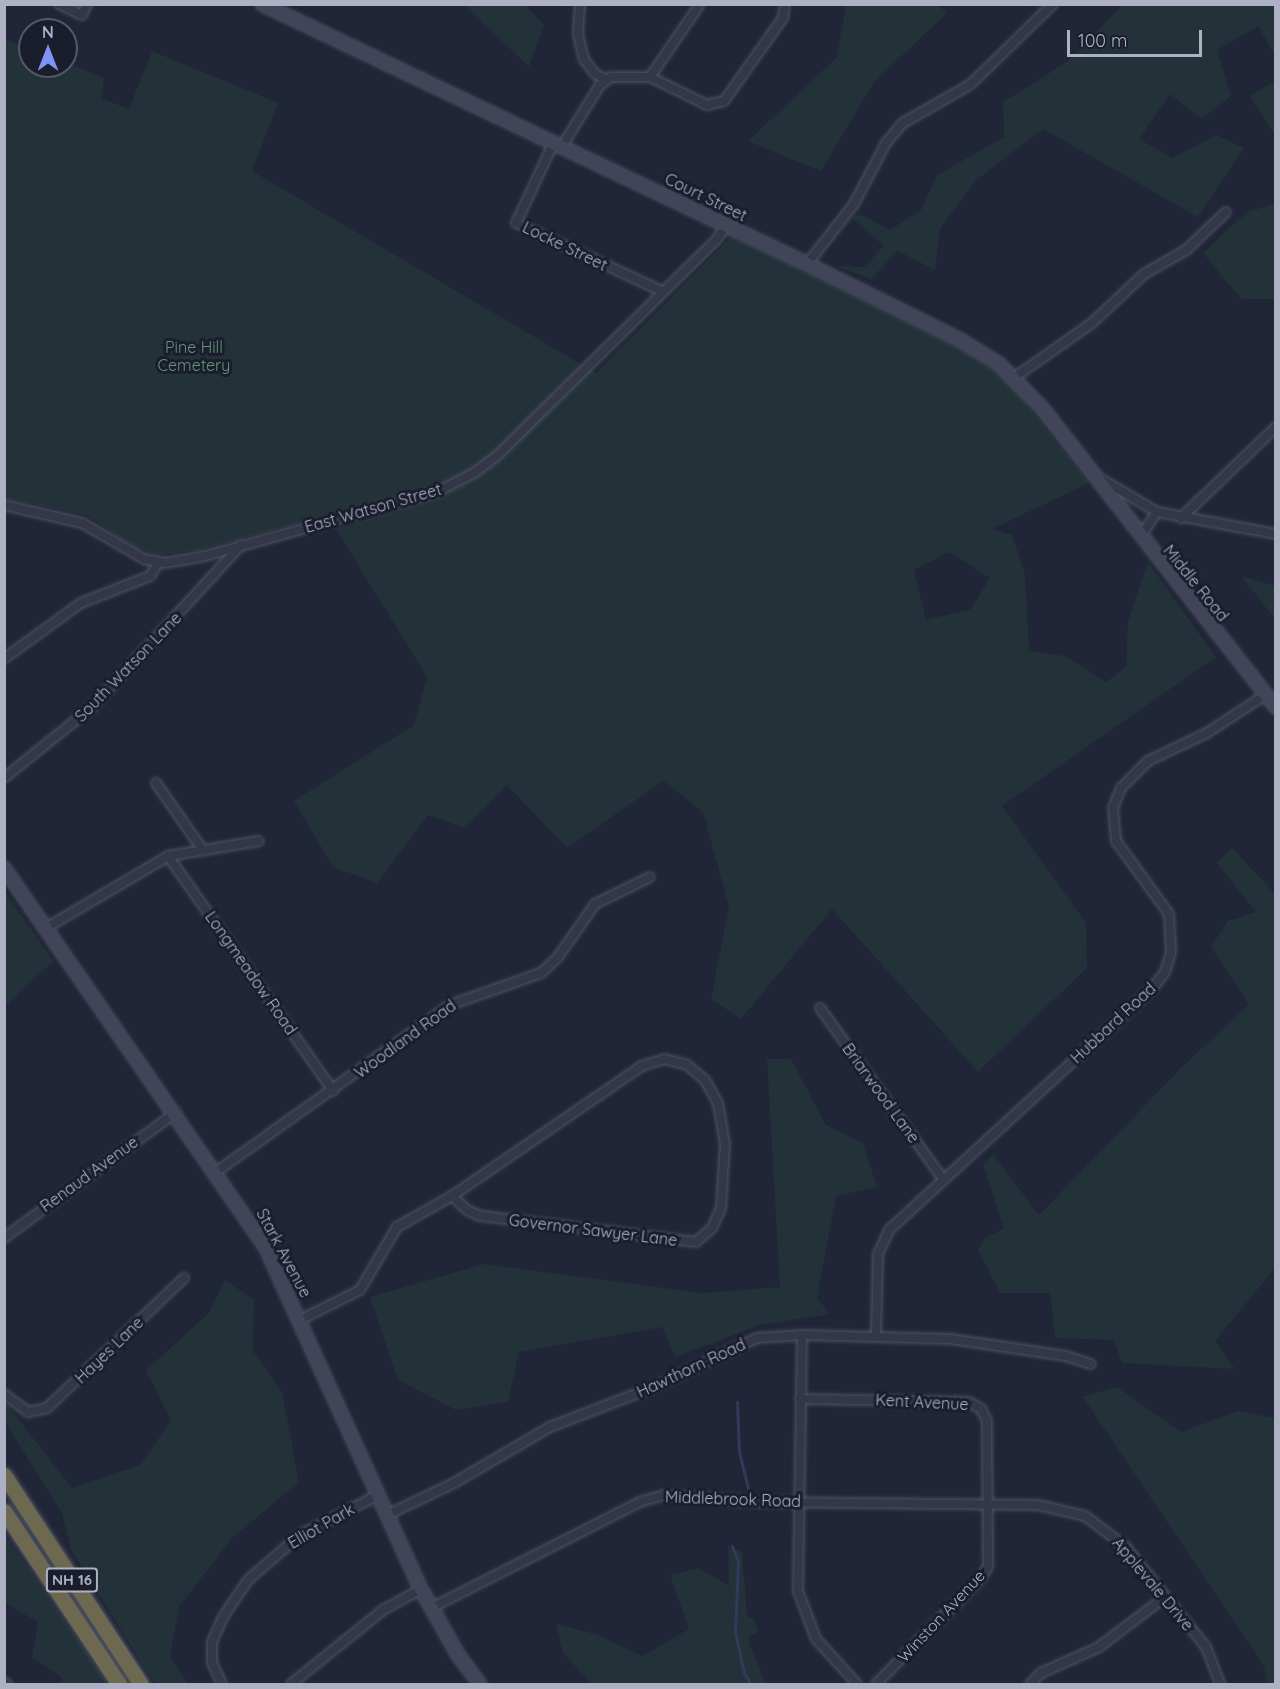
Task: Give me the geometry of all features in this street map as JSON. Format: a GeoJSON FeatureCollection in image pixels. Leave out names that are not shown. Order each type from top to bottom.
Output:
{"type":"FeatureCollection","features":[{"type":"Feature","properties":{"kind":"highway","name":"NH 16"},"geometry":{"type":"LineString","coordinates":[[4,1475],[141,1684]]}},
{"type":"Feature","properties":{"kind":"highway","name":"NH 16"},"geometry":{"type":"LineString","coordinates":[[4,1511],[119,1684]]}},
{"type":"Feature","properties":{"kind":"street"},"geometry":{"type":"LineString","coordinates":[[59,4],[82,15],[87,4]]}},
{"type":"Feature","properties":{"kind":"street","name":"Court Street"},"geometry":{"type":"LineString","coordinates":[[262,4],[558,144],[962,341],[1016,377],[1095,475]]}},
{"type":"Feature","properties":{"kind":"street"},"geometry":{"type":"LineString","coordinates":[[580,4],[578,34],[584,59],[594,73],[605,79],[650,76],[707,105],[717,106],[737,85],[783,18],[785,4]]}},
{"type":"Feature","properties":{"kind":"street"},"geometry":{"type":"LineString","coordinates":[[650,76],[700,4]]}},
{"type":"Feature","properties":{"kind":"street"},"geometry":{"type":"LineString","coordinates":[[807,264],[854,204],[886,143],[903,123],[971,84],[1053,4]]}},
{"type":"Feature","properties":{"kind":"street"},"geometry":{"type":"LineString","coordinates":[[558,144],[605,79]]}},
{"type":"Feature","properties":{"kind":"street","name":"Locke Street"},"geometry":{"type":"LineString","coordinates":[[558,144],[516,223],[663,292]]}},
{"type":"Feature","properties":{"kind":"street"},"geometry":{"type":"LineString","coordinates":[[1016,377],[1092,323],[1144,274],[1186,250],[1226,212]]}},
{"type":"Feature","properties":{"kind":"street","name":"East Watson Street"},"geometry":{"type":"LineString","coordinates":[[158,563],[241,545],[437,492],[474,474],[499,454],[663,292],[726,225]]}},
{"type":"Feature","properties":{"kind":"street"},"geometry":{"type":"LineString","coordinates":[[1181,518],[1275,427]]}},
{"type":"Feature","properties":{"kind":"street"},"geometry":{"type":"LineString","coordinates":[[1095,475],[1157,512],[1275,534]]}},
{"type":"Feature","properties":{"kind":"street","name":"Middle Road"},"geometry":{"type":"LineString","coordinates":[[1095,475],[1140,537],[1275,708]]}},
{"type":"Feature","properties":{"kind":"street"},"geometry":{"type":"LineString","coordinates":[[4,505],[82,523],[158,563],[150,576],[81,603],[5,657]]}},
{"type":"Feature","properties":{"kind":"street"},"geometry":{"type":"LineString","coordinates":[[1140,537],[1157,512]]}},
{"type":"Feature","properties":{"kind":"street","name":"South Watson Lane"},"geometry":{"type":"LineString","coordinates":[[4,778],[92,707],[241,545]]}},
{"type":"Feature","properties":{"kind":"street","name":"Hubbard Road"},"geometry":{"type":"LineString","coordinates":[[876,1336],[877,1265],[882,1242],[896,1221],[1152,989],[1165,972],[1171,952],[1169,914],[1116,841],[1113,818],[1116,798],[1129,777],[1143,764],[1207,733],[1265,695]]}},
{"type":"Feature","properties":{"kind":"street"},"geometry":{"type":"LineString","coordinates":[[156,783],[201,849]]}},
{"type":"Feature","properties":{"kind":"street"},"geometry":{"type":"LineString","coordinates":[[46,928],[168,856],[259,841]]}},
{"type":"Feature","properties":{"kind":"street","name":"Longmeadow Road"},"geometry":{"type":"LineString","coordinates":[[168,856],[333,1091]]}},
{"type":"Feature","properties":{"kind":"street","name":"Stark Avenue"},"geometry":{"type":"LineString","coordinates":[[4,868],[176,1112],[266,1248],[421,1589],[480,1684]]}},
{"type":"Feature","properties":{"kind":"street","name":"Woodland Road"},"geometry":{"type":"LineString","coordinates":[[216,1172],[460,999],[542,973],[558,957],[595,904],[650,877]]}},
{"type":"Feature","properties":{"kind":"street","name":"Briarwood Lane"},"geometry":{"type":"LineString","coordinates":[[820,1008],[942,1178]]}},
{"type":"Feature","properties":{"kind":"street","name":"Governor Sawyer Lane"},"geometry":{"type":"LineString","coordinates":[[300,1320],[360,1290],[373,1273],[390,1234],[452,1196],[594,1097],[653,1061],[675,1061],[696,1071],[713,1092],[720,1109],[725,1160],[721,1208],[712,1228],[696,1242],[480,1216],[467,1210],[452,1196]]}},
{"type":"Feature","properties":{"kind":"street","name":"Renaud Avenue"},"geometry":{"type":"LineString","coordinates":[[4,1238],[176,1112]]}},
{"type":"Feature","properties":{"kind":"street","name":"Hayes Lane"},"geometry":{"type":"LineString","coordinates":[[4,1394],[28,1412],[40,1411],[53,1404],[184,1278]]}},
{"type":"Feature","properties":{"kind":"street"},"geometry":{"type":"LineString","coordinates":[[802,1335],[796,1575],[801,1606],[816,1639],[857,1684]]}},
{"type":"Feature","properties":{"kind":"street","name":"Hawthorn Road"},"geometry":{"type":"LineString","coordinates":[[387,1515],[454,1483],[540,1432],[656,1386],[732,1347],[767,1336],[876,1336],[980,1343],[1066,1356],[1091,1364]]}},
{"type":"Feature","properties":{"kind":"street","name":"Kent Avenue"},"geometry":{"type":"LineString","coordinates":[[800,1399],[961,1401],[976,1405],[985,1415],[988,1427],[989,1503]]}},
{"type":"Feature","properties":{"kind":"street","name":"Elliot Park"},"geometry":{"type":"LineString","coordinates":[[222,1684],[212,1663],[212,1642],[223,1617],[248,1580],[300,1535],[378,1495]]}},
{"type":"Feature","properties":{"kind":"street","name":"Middlebrook Road"},"geometry":{"type":"LineString","coordinates":[[431,1608],[653,1497],[799,1502],[989,1503]]}},
{"type":"Feature","properties":{"kind":"street","name":"Applevale Drive"},"geometry":{"type":"LineString","coordinates":[[989,1503],[1054,1506],[1085,1516],[1125,1546],[1206,1647],[1220,1684]]}},
{"type":"Feature","properties":{"kind":"street","name":"Winston Avenue"},"geometry":{"type":"LineString","coordinates":[[876,1684],[984,1574],[989,1560],[989,1503]]}},
{"type":"Feature","properties":{"kind":"street"},"geometry":{"type":"LineString","coordinates":[[291,1684],[383,1610],[421,1589]]}},
{"type":"Feature","properties":{"kind":"street"},"geometry":{"type":"LineString","coordinates":[[1030,1684],[1041,1672],[1099,1647],[1165,1597]]}},
{"type":"Feature","properties":{"kind":"green space"},"geometry":{"type":"Polygon","coordinates":[[[464,5],[525,5],[544,25],[529,67],[464,5]]]}},
{"type":"Feature","properties":{"kind":"green space"},"geometry":{"type":"Polygon","coordinates":[[[846,5],[938,5],[947,13],[874,82],[821,171],[748,141],[837,57],[846,5]]]}},
{"type":"Feature","properties":{"kind":"green space"},"geometry":{"type":"Polygon","coordinates":[[[1123,5],[1275,5],[1275,55],[1258,26],[1217,50],[1231,96],[1202,119],[1170,94],[1139,139],[1172,158],[1216,135],[1244,148],[1198,217],[1043,129],[975,181],[940,229],[935,270],[898,251],[871,279],[836,266],[864,267],[884,246],[852,218],[860,214],[890,230],[921,210],[937,175],[1004,137],[1003,102],[1067,62],[1123,5]]]}},
{"type":"Feature","properties":{"kind":"green space","name":"Pine Hill Cemetery"},"geometry":{"type":"Polygon","coordinates":[[[4,39],[18,44],[18,78],[78,78],[78,68],[104,78],[101,98],[129,109],[152,51],[278,103],[252,171],[596,373],[732,236],[963,350],[995,371],[1014,388],[1089,483],[992,529],[1012,535],[1025,574],[1029,651],[1065,656],[1106,682],[1126,667],[1128,622],[1148,562],[1216,657],[1002,806],[1086,923],[1087,968],[978,1072],[832,909],[741,1019],[711,999],[729,907],[703,812],[663,781],[567,848],[507,785],[465,828],[428,815],[377,883],[333,867],[294,801],[414,725],[427,677],[336,529],[406,508],[400,496],[199,550],[157,555],[134,547],[87,515],[5,498],[4,39]],[[949,552],[914,570],[926,620],[971,609],[990,578],[949,552]]]}},
{"type":"Feature","properties":{"kind":"green space"},"geometry":{"type":"Polygon","coordinates":[[[1275,81],[1275,135],[1250,96],[1275,81]]]}},
{"type":"Feature","properties":{"kind":"green space"},"geometry":{"type":"Polygon","coordinates":[[[1275,204],[1275,299],[1241,299],[1203,253],[1247,212],[1275,204]]]}},
{"type":"Feature","properties":{"kind":"green space"},"geometry":{"type":"Polygon","coordinates":[[[1241,576],[1275,586],[1275,619],[1241,576]]]}},
{"type":"Feature","properties":{"kind":"green space"},"geometry":{"type":"Polygon","coordinates":[[[1232,848],[1275,894],[1275,1268],[1215,1341],[1235,1369],[1122,1363],[1114,1340],[1055,1338],[1050,1293],[1000,1293],[978,1250],[985,1238],[1004,1229],[983,1164],[993,1154],[1039,1215],[1182,1067],[1249,1004],[1211,947],[1228,921],[1256,912],[1217,863],[1232,848]]]}},
{"type":"Feature","properties":{"kind":"green space"},"geometry":{"type":"Polygon","coordinates":[[[4,890],[53,961],[7,1005],[4,1002],[4,890]]]}},
{"type":"Feature","properties":{"kind":"green space"},"geometry":{"type":"Polygon","coordinates":[[[767,1059],[791,1059],[826,1125],[863,1143],[877,1187],[836,1196],[817,1298],[830,1314],[760,1325],[675,1357],[662,1327],[519,1352],[508,1402],[456,1410],[398,1380],[370,1297],[484,1264],[702,1293],[780,1287],[767,1059]]]}},
{"type":"Feature","properties":{"kind":"green space"},"geometry":{"type":"Polygon","coordinates":[[[225,1280],[254,1300],[253,1351],[282,1392],[299,1482],[232,1538],[179,1607],[170,1656],[188,1684],[155,1684],[71,1550],[62,1513],[5,1422],[5,1402],[72,1488],[140,1465],[171,1421],[146,1370],[208,1314],[225,1280]]]}},
{"type":"Feature","properties":{"kind":"green space"},"geometry":{"type":"Polygon","coordinates":[[[1117,1387],[1181,1432],[1238,1411],[1275,1418],[1275,1684],[1268,1684],[1264,1666],[1083,1397],[1117,1387]]]}},
{"type":"Feature","properties":{"kind":"green space"},"geometry":{"type":"Polygon","coordinates":[[[5,1534],[108,1684],[59,1684],[62,1678],[32,1657],[38,1622],[5,1603],[5,1534]]]}},
{"type":"Feature","properties":{"kind":"green space"},"geometry":{"type":"Polygon","coordinates":[[[728,1546],[742,1552],[747,1616],[754,1619],[758,1632],[749,1636],[749,1644],[766,1684],[592,1684],[563,1653],[556,1624],[598,1635],[643,1656],[689,1629],[670,1575],[698,1568],[729,1586],[728,1546]]]}},
{"type":"Feature","properties":{"kind":"waterway"},"geometry":{"type":"LineString","coordinates":[[737,1402],[739,1452],[748,1489]]}},
{"type":"Feature","properties":{"kind":"waterway"},"geometry":{"type":"LineString","coordinates":[[732,1546],[738,1561],[735,1632],[744,1673],[751,1684]]}}]}
